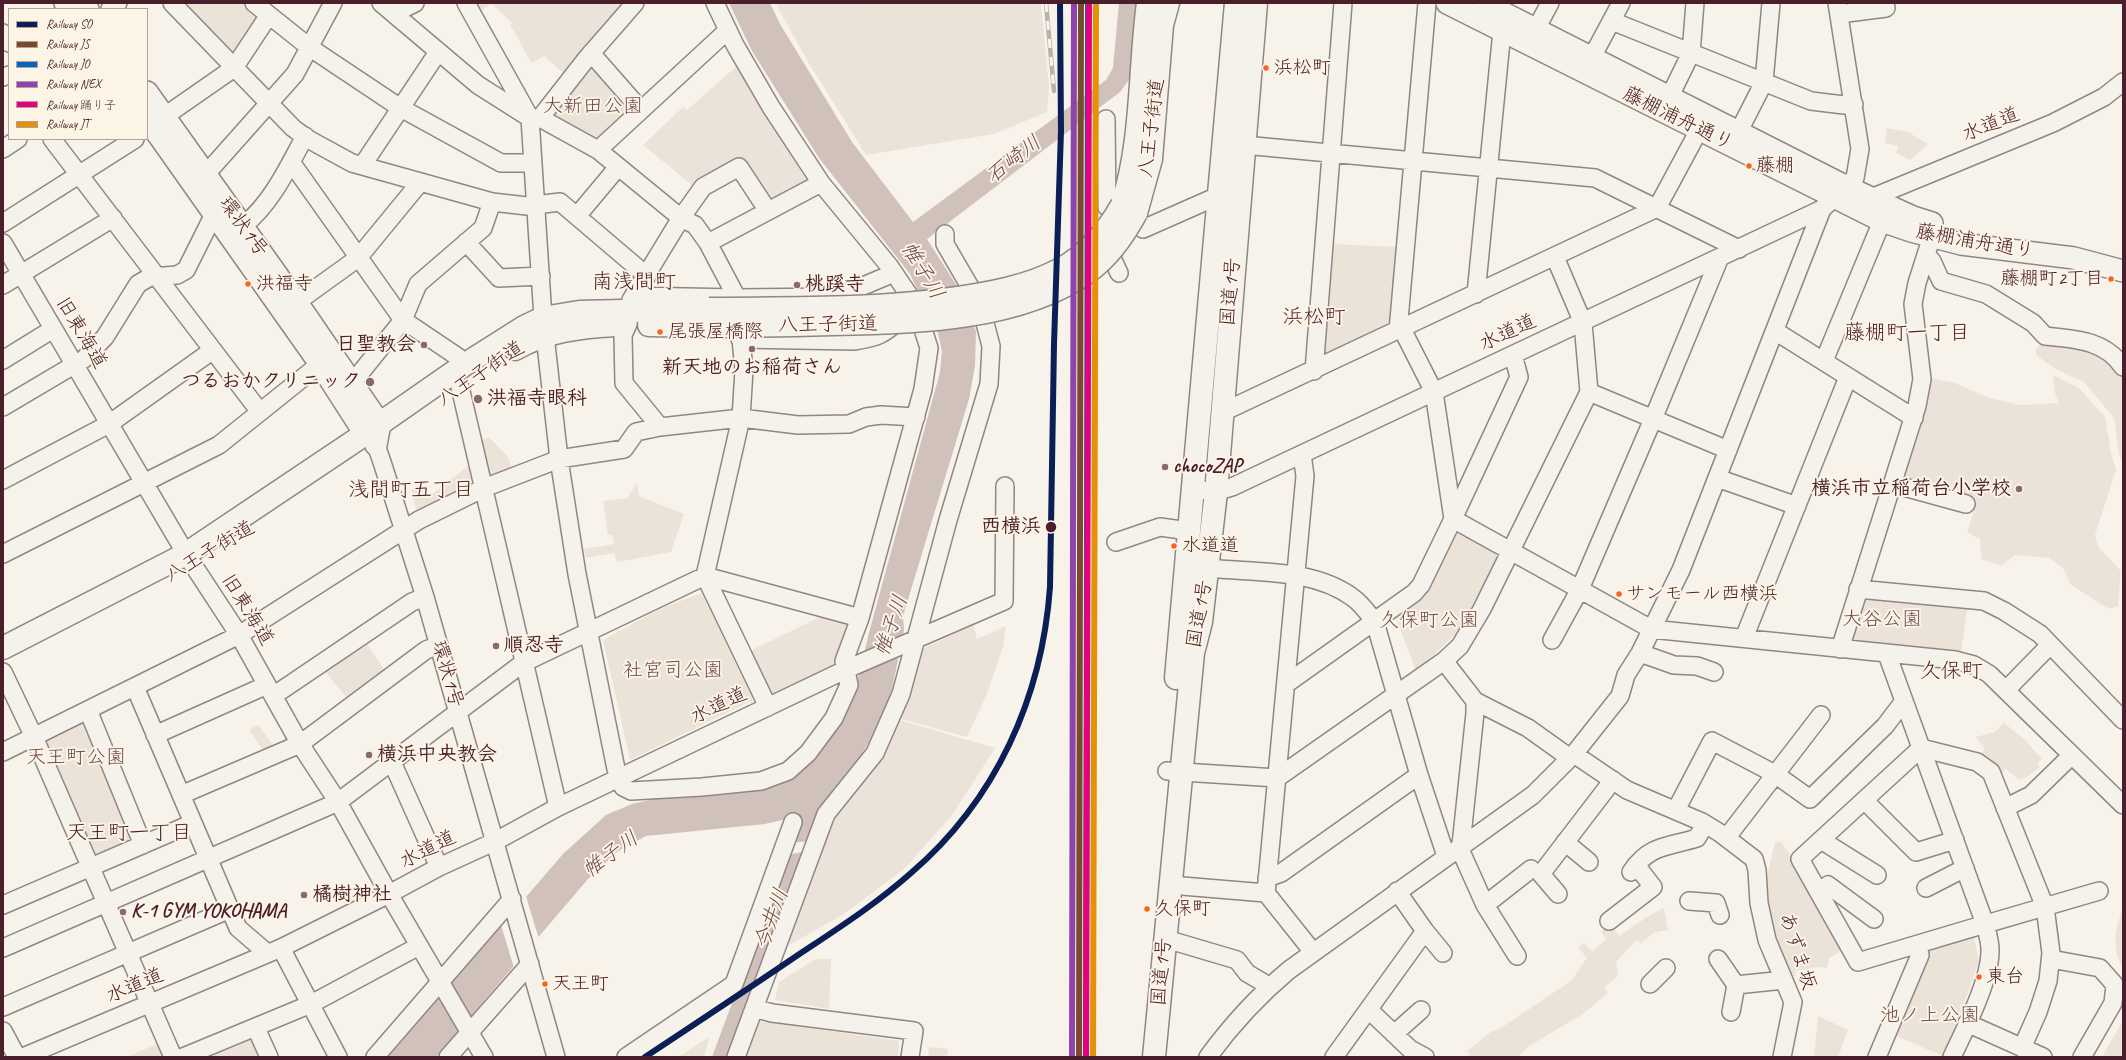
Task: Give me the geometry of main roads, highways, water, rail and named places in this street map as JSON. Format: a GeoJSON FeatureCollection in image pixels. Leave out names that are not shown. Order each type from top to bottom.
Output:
{"type":"FeatureCollection","features":[{"type":"Feature","properties":{"kind":"highway","name":"八王子街道"},"geometry":{"type":"LineString","coordinates":[[3,662],[189,560],[374,434],[464,365],[502,340],[579,312],[631,311],[709,317],[910,323],[982,312],[1020,303],[1042,296],[1089,271],[1108,254],[1124,235],[1135,156],[1148,3]]}},
{"type":"Feature","properties":{"kind":"highway","name":"八王子街道"},"geometry":{"type":"LineString","coordinates":[[1128,212],[1151,159],[1162,25],[1168,3]]}},
{"type":"Feature","properties":{"kind":"highway","name":"国道1号"},"geometry":{"type":"LineString","coordinates":[[1154,1057],[1170,885],[1174,772],[1189,531],[1236,3]]}},
{"type":"Feature","properties":{"kind":"highway","name":"国道1号"},"geometry":{"type":"LineString","coordinates":[[1139,1057],[1174,772],[1193,653],[1201,622],[1208,568],[1223,412],[1256,3]]}},
{"type":"Feature","properties":{"kind":"highway","name":"八王子街道"},"geometry":{"type":"LineString","coordinates":[[374,434],[460,387],[506,355],[528,342],[544,326]]}},
{"type":"Feature","properties":{"kind":"highway","name":"八王子街道"},"geometry":{"type":"LineString","coordinates":[[3,648],[189,560]]}},
{"type":"Feature","properties":{"kind":"main road","name":"藤棚浦舟通り"},"geometry":{"type":"LineString","coordinates":[[1449,3],[1929,246],[1995,249],[2074,258],[2123,271]]}},
{"type":"Feature","properties":{"kind":"main road","name":"藤棚浦舟通り"},"geometry":{"type":"LineString","coordinates":[[1484,3],[1739,131],[1835,198],[1871,198],[1913,217],[1958,230],[2069,245],[2123,258]]}},
{"type":"Feature","properties":{"kind":"main road","name":"環状1号"},"geometry":{"type":"LineString","coordinates":[[148,97],[153,124],[221,209],[320,364],[374,434]]}},
{"type":"Feature","properties":{"kind":"main road","name":"環状1号"},"geometry":{"type":"LineString","coordinates":[[153,124],[206,174],[221,209],[243,226],[353,382],[374,434]]}},
{"type":"Feature","properties":{"kind":"water"},"geometry":{"type":"Polygon","coordinates":[[[729,3],[770,3],[780,24],[852,142],[913,222],[1106,80],[1113,68],[1119,3],[1138,3],[1131,77],[1120,92],[927,239],[957,286],[976,331],[975,366],[969,399],[903,616],[904,630],[891,694],[875,732],[855,765],[824,801],[730,1057],[712,1057],[800,819],[799,816],[765,824],[646,836],[618,851],[588,879],[436,1057],[388,1057],[563,854],[606,815],[632,804],[658,798],[760,790],[791,780],[812,761],[836,729],[855,691],[870,629],[940,372],[942,351],[938,333],[910,274],[819,158],[752,51],[729,3]]]}},
{"type":"Feature","properties":{"kind":"railway"},"geometry":{"type":"LineString","coordinates":[[1046,3],[1054,91]]}},
{"type":"Feature","properties":{"kind":"rail line","name":"SO"},"geometry":{"type":"LineString","coordinates":[[645,1057],[854,917],[911,873],[941,844],[967,813],[990,780],[1009,744],[1025,707],[1037,668],[1045,628],[1050,587],[1054,344],[1061,131],[1060,3]]}},
{"type":"Feature","properties":{"kind":"rail line","name":"N'EX"},"geometry":{"type":"LineString","coordinates":[[1072,1057],[1074,3]]}},
{"type":"Feature","properties":{"kind":"rail line","name":"JS"},"geometry":{"type":"LineString","coordinates":[[1079,1057],[1081,3]]}},
{"type":"Feature","properties":{"kind":"rail line","name":"JO"},"geometry":{"type":"LineString","coordinates":[[1086,1057],[1088,3]]}},
{"type":"Feature","properties":{"kind":"rail line","name":"踊り子"},"geometry":{"type":"LineString","coordinates":[[1086,1057],[1089,3]]}},
{"type":"Feature","properties":{"kind":"rail line","name":"JT"},"geometry":{"type":"LineString","coordinates":[[1093,1057],[1096,3]]}},
{"type":"Feature","properties":{"kind":"place","name":"浜松町"},"geometry":{"type":"Point","coordinates":[1266,68]}},
{"type":"Feature","properties":{"kind":"place","name":"藤棚"},"geometry":{"type":"Point","coordinates":[1749,166]}},
{"type":"Feature","properties":{"kind":"place","name":"藤棚町2丁目"},"geometry":{"type":"Point","coordinates":[2111,279]}},
{"type":"Feature","properties":{"kind":"place","name":"洪福寺"},"geometry":{"type":"Point","coordinates":[248,284]}},
{"type":"Feature","properties":{"kind":"place","name":"桃蹊寺"},"geometry":{"type":"Point","coordinates":[797,285]}},
{"type":"Feature","properties":{"kind":"place","name":"尾張屋橋際"},"geometry":{"type":"Point","coordinates":[660,332]}},
{"type":"Feature","properties":{"kind":"place","name":"日聖教会"},"geometry":{"type":"Point","coordinates":[424,345]}},
{"type":"Feature","properties":{"kind":"place","name":"新天地のお稲荷さん"},"geometry":{"type":"Point","coordinates":[752,349]}},
{"type":"Feature","properties":{"kind":"place","name":"つるおかクリニック"},"geometry":{"type":"Point","coordinates":[370,382]}},
{"type":"Feature","properties":{"kind":"place","name":"洪福寺眼科"},"geometry":{"type":"Point","coordinates":[478,399]}},
{"type":"Feature","properties":{"kind":"place","name":"chocoZAP"},"geometry":{"type":"Point","coordinates":[1165,467]}},
{"type":"Feature","properties":{"kind":"place","name":"横浜市立稲荷台小学校"},"geometry":{"type":"Point","coordinates":[2019,489]}},
{"type":"Feature","properties":{"kind":"place","name":"西横浜"},"geometry":{"type":"Point","coordinates":[1051,527]}},
{"type":"Feature","properties":{"kind":"place","name":"水道道"},"geometry":{"type":"Point","coordinates":[1174,546]}},
{"type":"Feature","properties":{"kind":"place","name":"サンモール西横浜"},"geometry":{"type":"Point","coordinates":[1619,594]}},
{"type":"Feature","properties":{"kind":"place","name":"順忍寺"},"geometry":{"type":"Point","coordinates":[496,646]}},
{"type":"Feature","properties":{"kind":"place","name":"横浜中央教会"},"geometry":{"type":"Point","coordinates":[369,755]}},
{"type":"Feature","properties":{"kind":"place","name":"橘樹神社"},"geometry":{"type":"Point","coordinates":[304,895]}},
{"type":"Feature","properties":{"kind":"place","name":"久保町"},"geometry":{"type":"Point","coordinates":[1147,909]}},
{"type":"Feature","properties":{"kind":"place","name":"K-1 GYM YOKOHAMA"},"geometry":{"type":"Point","coordinates":[123,912]}},
{"type":"Feature","properties":{"kind":"place","name":"東台"},"geometry":{"type":"Point","coordinates":[1979,977]}},
{"type":"Feature","properties":{"kind":"place","name":"天王町"},"geometry":{"type":"Point","coordinates":[545,984]}},
{"type":"Feature","properties":{"kind":"district","name":"南浅間町"},"geometry":{"type":"Point","coordinates":[634,282]}},
{"type":"Feature","properties":{"kind":"district","name":"浜松町"},"geometry":{"type":"Point","coordinates":[1314,317]}},
{"type":"Feature","properties":{"kind":"district","name":"藤棚町一丁目"},"geometry":{"type":"Point","coordinates":[1907,333]}},
{"type":"Feature","properties":{"kind":"district","name":"浅間町五丁目"},"geometry":{"type":"Point","coordinates":[411,490]}},
{"type":"Feature","properties":{"kind":"district","name":"久保町"},"geometry":{"type":"Point","coordinates":[1951,671]}},
{"type":"Feature","properties":{"kind":"district","name":"天王町一丁目"},"geometry":{"type":"Point","coordinates":[129,833]}},
{"type":"Feature","properties":{"kind":"park label","name":"大新田公園"},"geometry":{"type":"Point","coordinates":[593,107]}},
{"type":"Feature","properties":{"kind":"park label","name":"大谷公園"},"geometry":{"type":"Point","coordinates":[1882,620]}},
{"type":"Feature","properties":{"kind":"park label","name":"久保町公園"},"geometry":{"type":"Point","coordinates":[1429,621]}},
{"type":"Feature","properties":{"kind":"park label","name":"社宮司公園"},"geometry":{"type":"Point","coordinates":[673,671]}},
{"type":"Feature","properties":{"kind":"park label","name":"天王町公園"},"geometry":{"type":"Point","coordinates":[76,758]}},
{"type":"Feature","properties":{"kind":"park label","name":"池ノ上公園"},"geometry":{"type":"Point","coordinates":[1930,1016]}},
{"type":"Feature","properties":{"kind":"water label","name":"石崎川"},"geometry":{"type":"Point","coordinates":[1014,160]}},
{"type":"Feature","properties":{"kind":"water label","name":"帷子川"},"geometry":{"type":"Point","coordinates":[922,271]}},
{"type":"Feature","properties":{"kind":"water label","name":"帷子川"},"geometry":{"type":"Point","coordinates":[892,626]}},
{"type":"Feature","properties":{"kind":"water label","name":"帷子川"},"geometry":{"type":"Point","coordinates":[611,855]}},
{"type":"Feature","properties":{"kind":"water label","name":"今井川"},"geometry":{"type":"Point","coordinates":[772,919]}}]}
